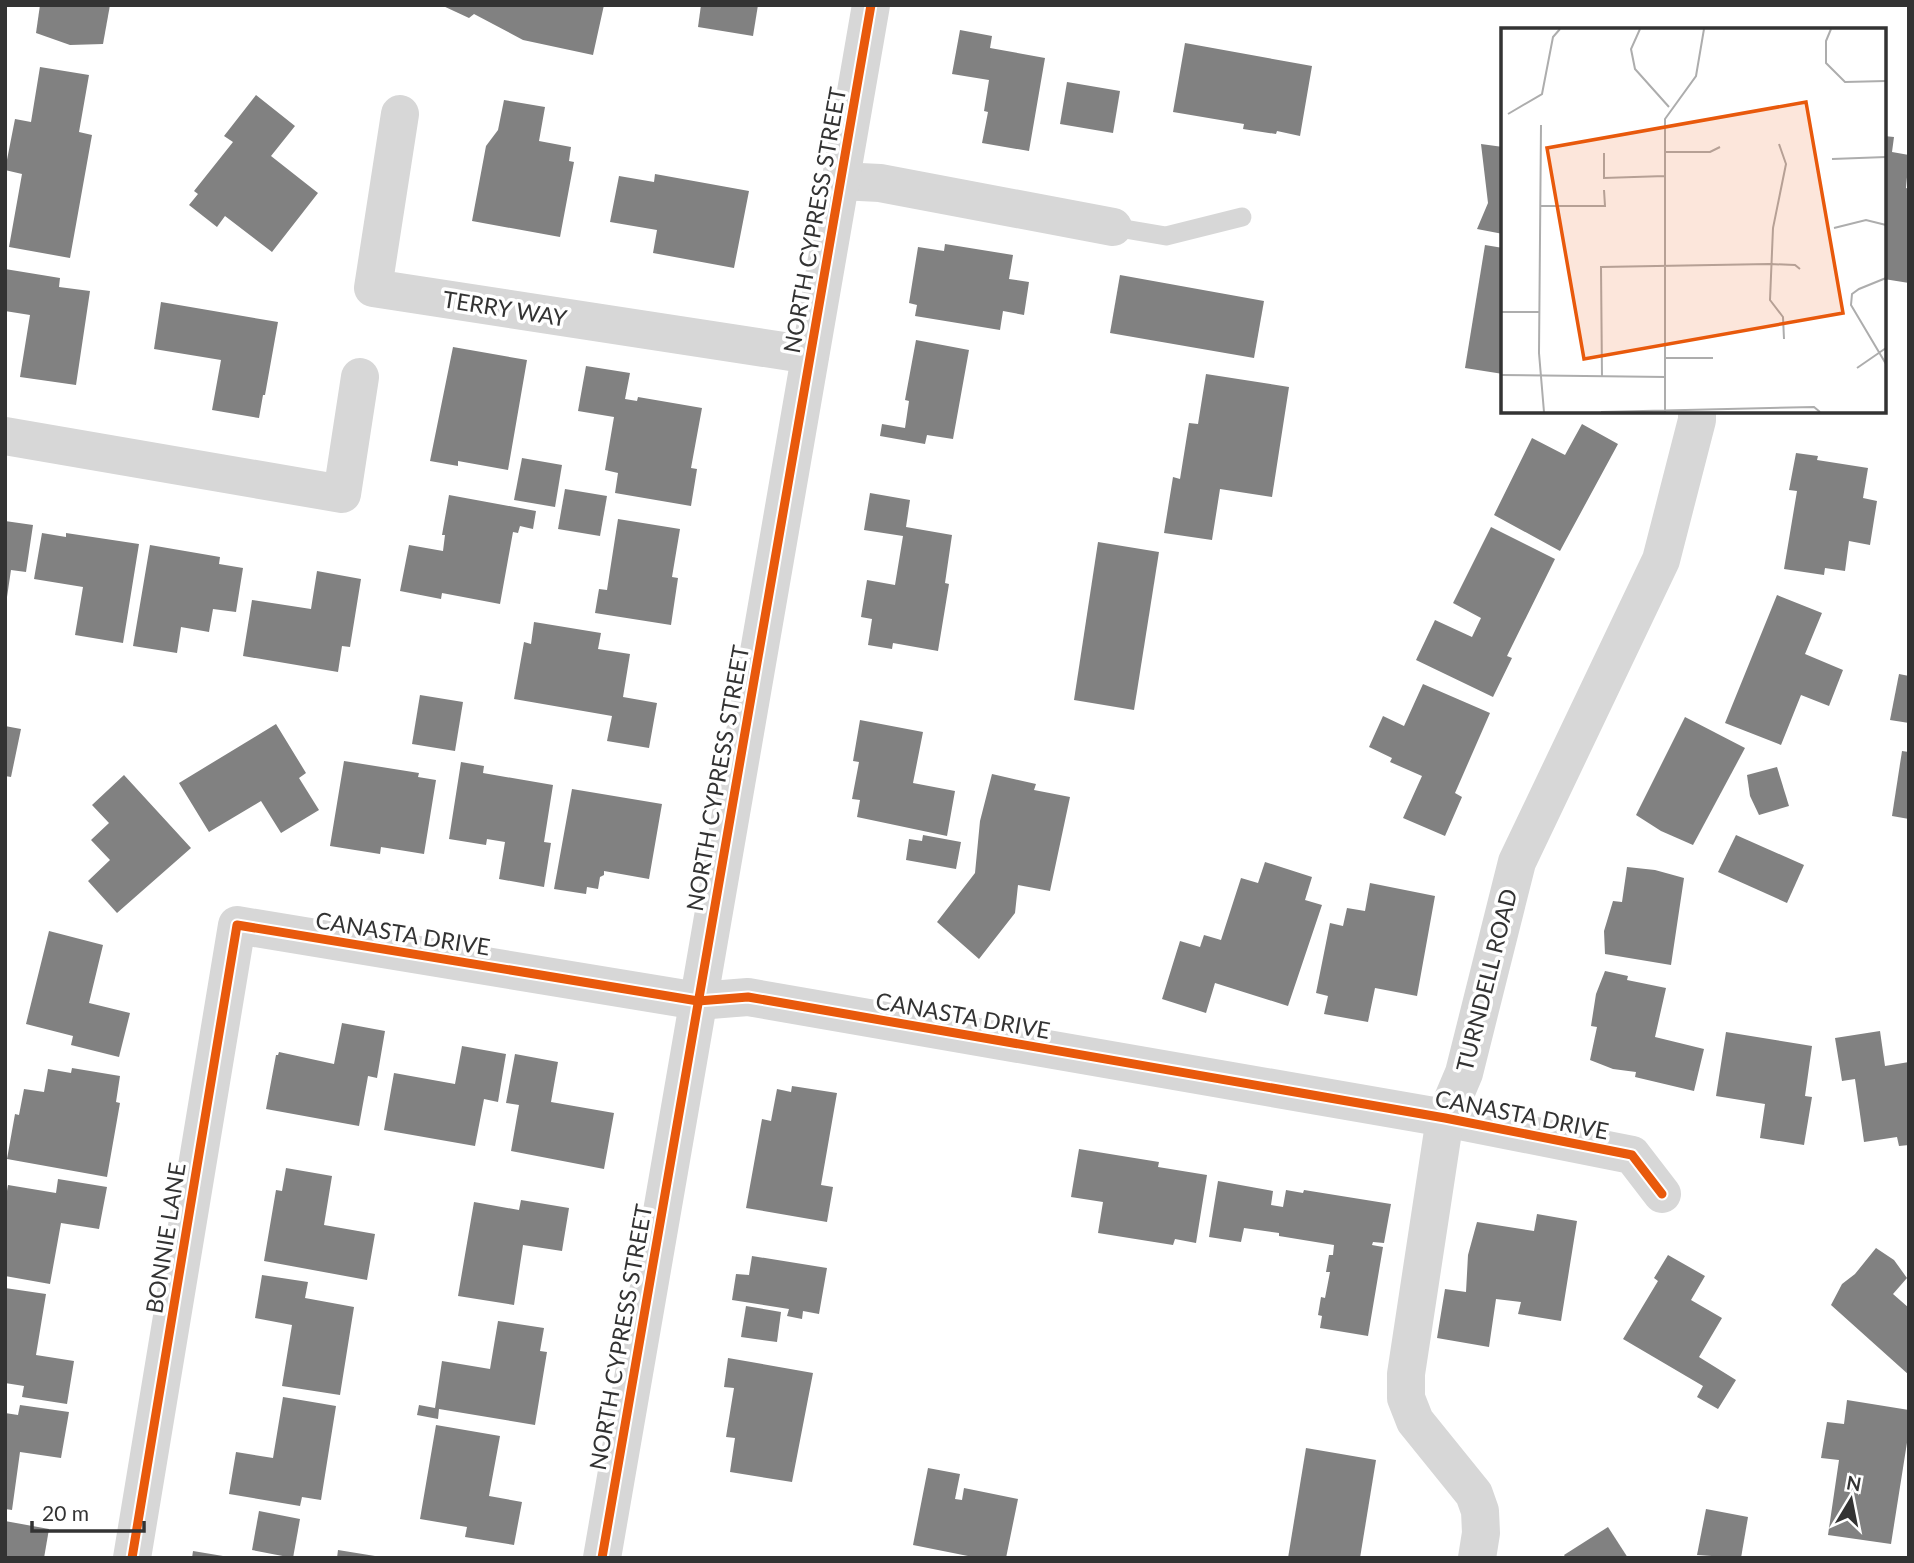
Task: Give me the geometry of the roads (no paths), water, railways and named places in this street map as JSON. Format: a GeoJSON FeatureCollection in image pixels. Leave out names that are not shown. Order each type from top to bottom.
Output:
{"type":"FeatureCollection","features":[{"type":"Feature","properties":{"kind":"street","name":"NORTH CYPRESS STREET"},"geometry":{"type":"LineString","coordinates":[[602,1558],[871,5]]}},
{"type":"Feature","properties":{"kind":"street","name":"TERRY WAY"},"geometry":{"type":"LineString","coordinates":[[400,114],[373,288],[810,355]]}},
{"type":"Feature","properties":{"kind":"street"},"geometry":{"type":"LineString","coordinates":[[840,181],[880,183],[1112,227]]}},
{"type":"Feature","properties":{"kind":"street"},"geometry":{"type":"LineString","coordinates":[[5,436],[342,494],[360,377]]}},
{"type":"Feature","properties":{"kind":"street","name":"TURNDELL ROAD"},"geometry":{"type":"LineString","coordinates":[[1477,1558],[1481,1533],[1474,1494],[1415,1421],[1406,1398],[1406,1374],[1445,1118],[1464,1073],[1517,862],[1661,560],[1697,413]]}},
{"type":"Feature","properties":{"kind":"street","name":"CANASTA DRIVE"},"geometry":{"type":"LineString","coordinates":[[237,925],[698,1001],[748,997],[1445,1118],[1632,1155],[1662,1194]]}},
{"type":"Feature","properties":{"kind":"street","name":"BONNIE LANE"},"geometry":{"type":"LineString","coordinates":[[132,1558],[237,925]]}},
{"type":"Feature","properties":{"kind":"lane"},"geometry":{"type":"LineString","coordinates":[[1112,227],[1166,236],[1241,217]]}}]}
